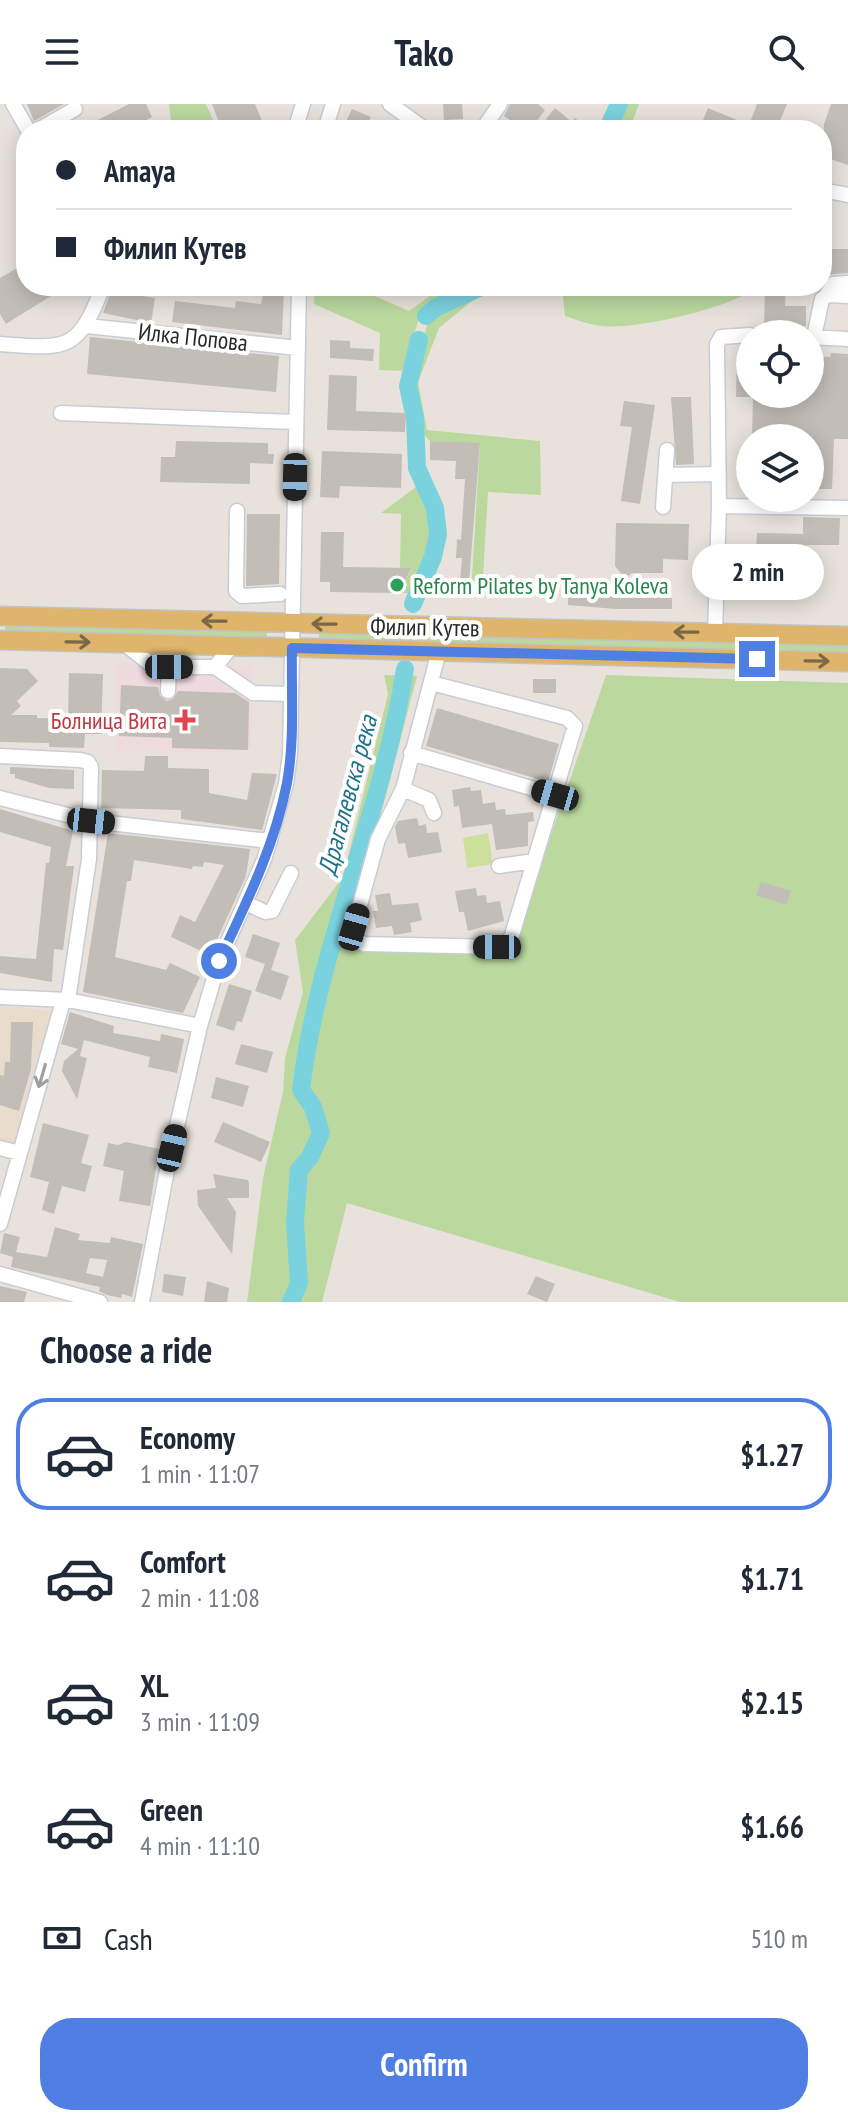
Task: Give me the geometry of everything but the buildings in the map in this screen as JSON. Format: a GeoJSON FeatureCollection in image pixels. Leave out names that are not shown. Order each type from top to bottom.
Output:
{"type":"FeatureCollection","features":[{"type":"Feature","properties":{"kind":"main road","name":"Филип Кутев"},"geometry":{"type":"LineString","coordinates":[[0,616],[848,636]]}},
{"type":"Feature","properties":{"kind":"main road","name":"Филип Кутев"},"geometry":{"type":"LineString","coordinates":[[0,640],[848,662]]}},
{"type":"Feature","properties":{"kind":"street"},"geometry":{"type":"LineString","coordinates":[[390,104],[412,120]]}},
{"type":"Feature","properties":{"kind":"street"},"geometry":{"type":"LineString","coordinates":[[56,120],[75,109]]}},
{"type":"Feature","properties":{"kind":"street"},"geometry":{"type":"LineString","coordinates":[[0,344],[60,345],[87,326],[99,296]]}},
{"type":"Feature","properties":{"kind":"street"},"geometry":{"type":"LineString","coordinates":[[142,1302],[168,1165],[200,1026],[219,961],[264,860],[286,784],[290,754],[297,296]]}},
{"type":"Feature","properties":{"kind":"street"},"geometry":{"type":"LineString","coordinates":[[816,320],[821,302],[826,296],[848,296]]}},
{"type":"Feature","properties":{"kind":"street","name":"Илка Попова"},"geometry":{"type":"LineString","coordinates":[[87,326],[298,348]]}},
{"type":"Feature","properties":{"kind":"street"},"geometry":{"type":"LineString","coordinates":[[715,633],[719,506],[717,344],[721,337],[736,334]]}},
{"type":"Feature","properties":{"kind":"street"},"geometry":{"type":"LineString","coordinates":[[824,338],[848,339]]}},
{"type":"Feature","properties":{"kind":"street"},"geometry":{"type":"LineString","coordinates":[[61,413],[296,422]]}},
{"type":"Feature","properties":{"kind":"street"},"geometry":{"type":"LineString","coordinates":[[663,507],[667,450]]}},
{"type":"Feature","properties":{"kind":"street"},"geometry":{"type":"LineString","coordinates":[[666,475],[719,474]]}},
{"type":"Feature","properties":{"kind":"street"},"geometry":{"type":"LineString","coordinates":[[719,506],[848,508]]}},
{"type":"Feature","properties":{"kind":"street"},"geometry":{"type":"LineString","coordinates":[[237,511],[235,588],[240,595],[280,594]]}},
{"type":"Feature","properties":{"kind":"street"},"geometry":{"type":"LineString","coordinates":[[255,622],[256,597]]}},
{"type":"Feature","properties":{"kind":"street"},"geometry":{"type":"LineString","coordinates":[[125,644],[154,667],[215,667],[253,693],[291,694]]}},
{"type":"Feature","properties":{"kind":"street"},"geometry":{"type":"LineString","coordinates":[[215,667],[232,646]]}},
{"type":"Feature","properties":{"kind":"street"},"geometry":{"type":"LineString","coordinates":[[431,683],[567,718],[575,726],[507,944],[497,947],[364,944],[355,939],[354,927],[378,839],[403,789],[439,651]]}},
{"type":"Feature","properties":{"kind":"street"},"geometry":{"type":"LineString","coordinates":[[168,691],[169,667]]}},
{"type":"Feature","properties":{"kind":"street"},"geometry":{"type":"LineString","coordinates":[[411,753],[555,795]]}},
{"type":"Feature","properties":{"kind":"street"},"geometry":{"type":"LineString","coordinates":[[0,756],[88,762],[91,821],[89,859],[66,1000],[0,1224]]}},
{"type":"Feature","properties":{"kind":"street"},"geometry":{"type":"LineString","coordinates":[[403,789],[429,800],[434,813]]}},
{"type":"Feature","properties":{"kind":"street"},"geometry":{"type":"LineString","coordinates":[[0,798],[91,821],[270,841]]}},
{"type":"Feature","properties":{"kind":"street"},"geometry":{"type":"LineString","coordinates":[[499,866],[534,861]]}},
{"type":"Feature","properties":{"kind":"street"},"geometry":{"type":"LineString","coordinates":[[246,903],[265,912],[272,911],[291,873]]}},
{"type":"Feature","properties":{"kind":"street"},"geometry":{"type":"LineString","coordinates":[[0,997],[66,1000],[200,1026]]}},
{"type":"Feature","properties":{"kind":"street"},"geometry":{"type":"LineString","coordinates":[[0,1148],[20,1153]]}},
{"type":"Feature","properties":{"kind":"street"},"geometry":{"type":"LineString","coordinates":[[0,1274],[100,1302]]}},
{"type":"Feature","properties":{"kind":"shaded area","name":"Болница Вита"},"geometry":{"type":"Polygon","coordinates":[[[117,663],[253,666],[251,748],[242,753],[116,751],[117,663]]]}},
{"type":"Feature","properties":{"kind":"shaded area"},"geometry":{"type":"Polygon","coordinates":[[[0,1005],[52,1011],[15,1144],[0,1141],[0,1005]]]}},
{"type":"Feature","properties":{"kind":"green space"},"geometry":{"type":"Polygon","coordinates":[[[169,104],[206,104],[213,120],[171,120],[169,104]]]}},
{"type":"Feature","properties":{"kind":"green space"},"geometry":{"type":"Polygon","coordinates":[[[613,104],[639,104],[633,120],[607,120],[613,104]]]}},
{"type":"Feature","properties":{"kind":"green space"},"geometry":{"type":"Polygon","coordinates":[[[314,296],[375,296],[409,311],[430,296],[447,296],[431,303],[421,313],[402,371],[379,370],[380,333],[314,304],[314,296]]]}},
{"type":"Feature","properties":{"kind":"green space"},"geometry":{"type":"Polygon","coordinates":[[[466,296],[478,296],[439,328],[418,382],[427,430],[540,441],[541,495],[488,492],[482,594],[471,593],[480,444],[430,441],[420,430],[411,383],[429,318],[440,308],[466,296]]]}},
{"type":"Feature","properties":{"kind":"green space"},"geometry":{"type":"Polygon","coordinates":[[[563,296],[742,296],[675,318],[634,325],[593,325],[565,316],[563,296]]]}},
{"type":"Feature","properties":{"kind":"green space"},"geometry":{"type":"Polygon","coordinates":[[[420,484],[431,512],[432,539],[412,593],[400,593],[411,569],[400,568],[401,514],[381,513],[420,484]]]}},
{"type":"Feature","properties":{"kind":"green space"},"geometry":{"type":"Polygon","coordinates":[[[5,623],[267,630],[267,642],[5,635],[5,623]]]}},
{"type":"Feature","properties":{"kind":"green space"},"geometry":{"type":"Polygon","coordinates":[[[319,632],[848,645],[848,658],[319,643],[319,632]]]}},
{"type":"Feature","properties":{"kind":"green space"},"geometry":{"type":"Polygon","coordinates":[[[384,675],[417,676],[346,948],[511,951],[606,675],[848,683],[848,1302],[680,1302],[347,1203],[322,1302],[247,1302],[263,1178],[283,1092],[285,1058],[303,992],[295,940],[343,877],[388,694],[384,675]]]}},
{"type":"Feature","properties":{"kind":"green space"},"geometry":{"type":"Polygon","coordinates":[[[488,833],[493,864],[467,868],[463,838],[488,833]]]}},
{"type":"Feature","properties":{"kind":"waterway","name":"Драгалевска река"},"geometry":{"type":"LineString","coordinates":[[612,120],[619,104]]}},
{"type":"Feature","properties":{"kind":"waterway","name":"Драгалевска река"},"geometry":{"type":"LineString","coordinates":[[426,316],[435,308],[461,296]]}},
{"type":"Feature","properties":{"kind":"waterway","name":"Драгалевска река"},"geometry":{"type":"LineString","coordinates":[[413,604],[433,557],[438,534],[435,508],[417,468],[415,419],[408,386],[419,340]]}},
{"type":"Feature","properties":{"kind":"waterway","name":"Драгалевска река"},"geometry":{"type":"LineString","coordinates":[[291,1302],[299,1283],[295,1222],[299,1170],[310,1157],[321,1133],[313,1107],[301,1090],[309,1036],[321,984],[382,775],[405,669]]}},
{"type":"Feature","properties":{"kind":"place","name":"Reform Pilates by Tanya Koleva"},"geometry":{"type":"Point","coordinates":[397,585]}},
{"type":"Feature","properties":{"kind":"place","name":"Болница Вита"},"geometry":{"type":"Point","coordinates":[185,720]}},
{"type":"Feature","properties":{"kind":"route"},"geometry":{"type":"LineString","coordinates":[[219,961],[264,860],[286,784],[290,754],[292,648],[757,659]]}}]}
